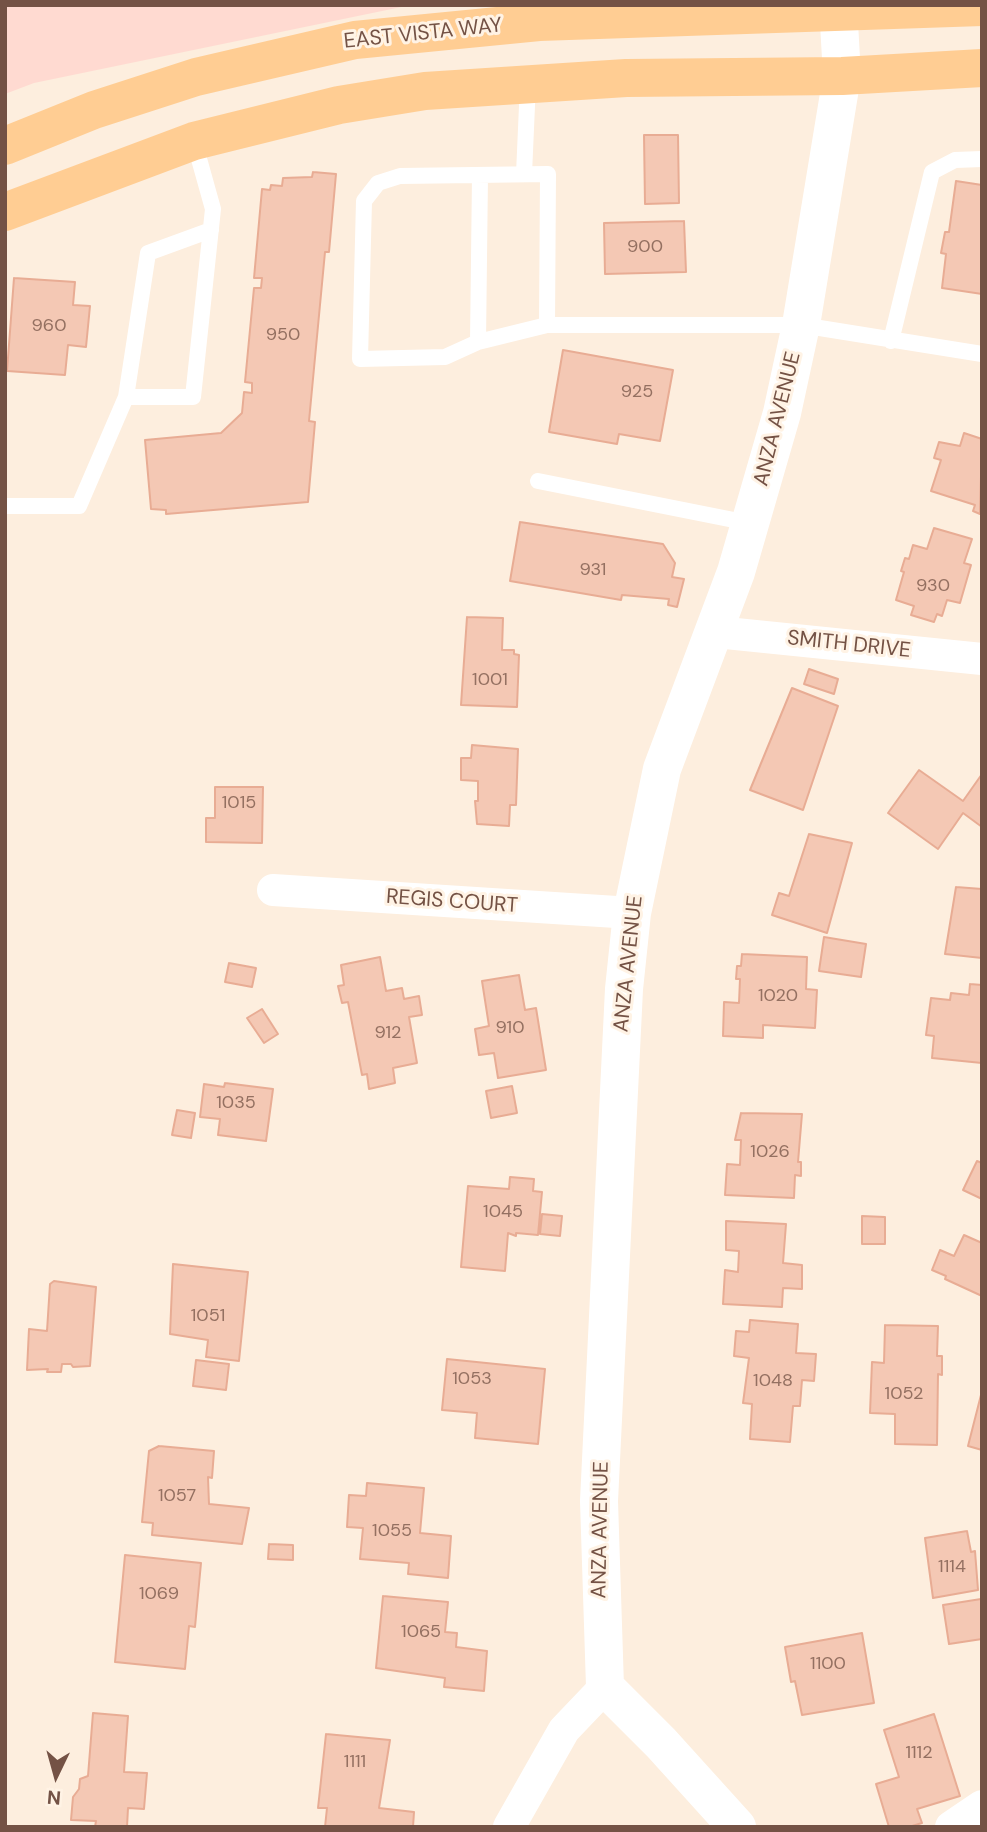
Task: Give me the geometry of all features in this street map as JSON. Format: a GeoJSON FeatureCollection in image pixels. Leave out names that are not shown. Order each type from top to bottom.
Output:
{"type":"FeatureCollection","features":[{"type":"Feature","properties":{"kind":"main road","name":"EAST VISTA WAY"},"geometry":{"type":"LineString","coordinates":[[5,146],[94,110],[196,77],[355,40],[615,13],[982,7]]}},
{"type":"Feature","properties":{"kind":"main road"},"geometry":{"type":"LineString","coordinates":[[5,212],[194,141],[339,105],[425,91],[626,78],[842,76],[982,68]]}},
{"type":"Feature","properties":{"kind":"street","name":"ANZA AVENUE"},"geometry":{"type":"LineString","coordinates":[[605,1687],[599,1501],[624,989],[632,913],[662,769],[716,632],[752,524],[782,414],[801,325],[842,76],[838,9]]}},
{"type":"Feature","properties":{"kind":"street","name":"SMITH DRIVE"},"geometry":{"type":"LineString","coordinates":[[716,632],[982,659]]}},
{"type":"Feature","properties":{"kind":"street","name":"REGIS COURT"},"geometry":{"type":"LineString","coordinates":[[273,890],[632,913]]}},
{"type":"Feature","properties":{"kind":"street"},"geometry":{"type":"LineString","coordinates":[[509,1827],[564,1730],[605,1687],[662,1743],[737,1827]]}},
{"type":"Feature","properties":{"kind":"street"},"geometry":{"type":"LineString","coordinates":[[951,1827],[982,1806]]}},
{"type":"Feature","properties":{"kind":"lane"},"geometry":{"type":"LineString","coordinates":[[524,174],[528,83]]}},
{"type":"Feature","properties":{"kind":"lane"},"geometry":{"type":"LineString","coordinates":[[126,397],[193,397],[213,209],[194,141]]}},
{"type":"Feature","properties":{"kind":"lane"},"geometry":{"type":"LineString","coordinates":[[891,341],[932,172],[955,160],[982,159]]}},
{"type":"Feature","properties":{"kind":"lane"},"geometry":{"type":"LineString","coordinates":[[547,325],[548,174],[400,176],[378,183],[364,201],[360,359],[445,357],[478,342],[547,325],[801,325],[982,354]]}},
{"type":"Feature","properties":{"kind":"lane"},"geometry":{"type":"LineString","coordinates":[[478,342],[480,175]]}},
{"type":"Feature","properties":{"kind":"lane"},"geometry":{"type":"LineString","coordinates":[[5,506],[79,506],[126,397],[148,253],[211,230]]}},
{"type":"Feature","properties":{"kind":"lane"},"geometry":{"type":"LineString","coordinates":[[538,481],[752,524]]}},
{"type":"Feature","properties":{"kind":"shaded area"},"geometry":{"type":"Polygon","coordinates":[[[5,5],[411,5],[34,83],[5,94],[5,5]]]}},
{"type":"Feature","properties":{"kind":"building"},"geometry":{"type":"Polygon","coordinates":[[[644,135],[678,135],[679,203],[645,204],[644,135]]]}},
{"type":"Feature","properties":{"kind":"building"},"geometry":{"type":"Polygon","coordinates":[[[313,172],[336,174],[329,252],[325,252],[309,421],[315,422],[308,502],[166,514],[166,510],[151,509],[145,440],[221,433],[242,413],[244,392],[252,393],[252,383],[245,382],[254,288],[261,288],[262,278],[254,278],[262,189],[270,190],[271,185],[282,186],[283,178],[312,177],[313,172]]]}},
{"type":"Feature","properties":{"kind":"building"},"geometry":{"type":"Polygon","coordinates":[[[956,181],[982,185],[982,294],[942,288],[946,254],[941,253],[945,232],[949,232],[956,181]]]}},
{"type":"Feature","properties":{"kind":"building"},"geometry":{"type":"Polygon","coordinates":[[[684,221],[686,272],[605,274],[604,223],[684,221]]]}},
{"type":"Feature","properties":{"kind":"building"},"geometry":{"type":"Polygon","coordinates":[[[14,278],[75,282],[73,305],[90,306],[86,347],[68,345],[65,375],[7,371],[14,278]]]}},
{"type":"Feature","properties":{"kind":"building"},"geometry":{"type":"Polygon","coordinates":[[[563,350],[673,370],[660,441],[619,434],[617,444],[549,432],[563,350]]]}},
{"type":"Feature","properties":{"kind":"building"},"geometry":{"type":"Polygon","coordinates":[[[964,433],[982,439],[980,514],[973,511],[975,505],[931,491],[941,460],[934,458],[939,442],[960,446],[964,433]]]}},
{"type":"Feature","properties":{"kind":"building"},"geometry":{"type":"Polygon","coordinates":[[[520,522],[663,544],[675,563],[672,577],[684,579],[677,607],[668,605],[669,599],[622,595],[621,600],[510,581],[520,522]]]}},
{"type":"Feature","properties":{"kind":"building"},"geometry":{"type":"Polygon","coordinates":[[[934,528],[972,539],[964,563],[971,565],[960,603],[947,600],[942,616],[937,614],[934,622],[911,615],[914,606],[896,600],[905,558],[909,559],[913,545],[927,549],[934,528]]]}},
{"type":"Feature","properties":{"kind":"building"},"geometry":{"type":"Polygon","coordinates":[[[467,617],[503,618],[502,650],[514,650],[514,654],[519,655],[517,707],[461,705],[467,617]]]}},
{"type":"Feature","properties":{"kind":"building"},"geometry":{"type":"Polygon","coordinates":[[[809,669],[838,679],[834,694],[804,684],[809,669]]]}},
{"type":"Feature","properties":{"kind":"building"},"geometry":{"type":"Polygon","coordinates":[[[792,688],[838,706],[803,810],[750,790],[792,688]]]}},
{"type":"Feature","properties":{"kind":"building"},"geometry":{"type":"Polygon","coordinates":[[[472,745],[518,749],[516,805],[510,805],[509,826],[477,824],[475,801],[478,801],[478,781],[461,780],[461,758],[471,758],[472,745]]]}},
{"type":"Feature","properties":{"kind":"building"},"geometry":{"type":"Polygon","coordinates":[[[919,770],[963,801],[982,774],[982,827],[963,813],[938,849],[888,813],[919,770]]]}},
{"type":"Feature","properties":{"kind":"building"},"geometry":{"type":"Polygon","coordinates":[[[215,787],[263,787],[262,843],[206,842],[206,818],[215,818],[215,787]]]}},
{"type":"Feature","properties":{"kind":"building"},"geometry":{"type":"Polygon","coordinates":[[[809,834],[852,843],[827,933],[772,915],[779,893],[789,896],[809,834]]]}},
{"type":"Feature","properties":{"kind":"building"},"geometry":{"type":"Polygon","coordinates":[[[956,887],[982,889],[982,958],[945,954],[956,887]]]}},
{"type":"Feature","properties":{"kind":"building"},"geometry":{"type":"Polygon","coordinates":[[[824,937],[866,944],[861,977],[819,971],[824,937]]]}},
{"type":"Feature","properties":{"kind":"building"},"geometry":{"type":"Polygon","coordinates":[[[742,954],[807,957],[806,989],[817,990],[815,1028],[763,1025],[763,1038],[723,1036],[724,1002],[739,1003],[740,979],[736,979],[742,954]]]}},
{"type":"Feature","properties":{"kind":"building"},"geometry":{"type":"Polygon","coordinates":[[[380,957],[386,991],[402,988],[404,999],[419,996],[422,1015],[409,1017],[417,1063],[393,1068],[395,1083],[369,1089],[367,1074],[362,1075],[348,1002],[342,1003],[338,986],[344,985],[341,965],[380,957]]]}},
{"type":"Feature","properties":{"kind":"building"},"geometry":{"type":"Polygon","coordinates":[[[229,963],[256,968],[252,987],[225,982],[229,963]]]}},
{"type":"Feature","properties":{"kind":"building"},"geometry":{"type":"Polygon","coordinates":[[[519,975],[525,1010],[536,1008],[546,1070],[498,1078],[494,1053],[479,1055],[475,1029],[489,1026],[482,981],[519,975]]]}},
{"type":"Feature","properties":{"kind":"building"},"geometry":{"type":"Polygon","coordinates":[[[970,984],[982,985],[982,1063],[932,1058],[934,1036],[926,1035],[931,998],[950,1000],[951,993],[969,995],[970,984]]]}},
{"type":"Feature","properties":{"kind":"building"},"geometry":{"type":"Polygon","coordinates":[[[262,1009],[278,1034],[264,1043],[247,1018],[262,1009]]]}},
{"type":"Feature","properties":{"kind":"building"},"geometry":{"type":"Polygon","coordinates":[[[225,1083],[273,1089],[266,1141],[218,1135],[220,1119],[200,1117],[204,1084],[224,1087],[225,1083]]]}},
{"type":"Feature","properties":{"kind":"building"},"geometry":{"type":"Polygon","coordinates":[[[512,1086],[517,1113],[491,1118],[486,1091],[512,1086]]]}},
{"type":"Feature","properties":{"kind":"building"},"geometry":{"type":"Polygon","coordinates":[[[177,1110],[195,1113],[191,1138],[172,1135],[177,1110]]]}},
{"type":"Feature","properties":{"kind":"building"},"geometry":{"type":"Polygon","coordinates":[[[741,1113],[802,1114],[798,1162],[801,1162],[801,1176],[795,1175],[794,1198],[725,1195],[727,1164],[740,1165],[741,1140],[735,1140],[741,1113]]]}},
{"type":"Feature","properties":{"kind":"building"},"geometry":{"type":"Polygon","coordinates":[[[977,1161],[982,1163],[982,1199],[963,1190],[977,1161]]]}},
{"type":"Feature","properties":{"kind":"building"},"geometry":{"type":"Polygon","coordinates":[[[510,1177],[534,1179],[533,1191],[542,1192],[538,1235],[516,1233],[516,1236],[508,1233],[505,1271],[461,1267],[468,1186],[509,1189],[510,1177]]]}},
{"type":"Feature","properties":{"kind":"building"},"geometry":{"type":"Polygon","coordinates":[[[542,1214],[562,1216],[560,1236],[540,1234],[542,1214]]]}},
{"type":"Feature","properties":{"kind":"building"},"geometry":{"type":"Polygon","coordinates":[[[862,1216],[885,1217],[885,1244],[862,1244],[862,1216]]]}},
{"type":"Feature","properties":{"kind":"building"},"geometry":{"type":"Polygon","coordinates":[[[726,1221],[786,1224],[783,1263],[802,1265],[802,1289],[783,1288],[782,1307],[723,1304],[725,1270],[738,1272],[739,1251],[726,1250],[726,1221]]]}},
{"type":"Feature","properties":{"kind":"building"},"geometry":{"type":"Polygon","coordinates":[[[964,1235],[982,1243],[982,1296],[932,1270],[940,1250],[954,1256],[964,1235]]]}},
{"type":"Feature","properties":{"kind":"building"},"geometry":{"type":"Polygon","coordinates":[[[173,1264],[248,1272],[239,1361],[206,1357],[208,1340],[170,1334],[173,1264]]]}},
{"type":"Feature","properties":{"kind":"building"},"geometry":{"type":"Polygon","coordinates":[[[54,1281],[96,1287],[90,1366],[73,1367],[71,1364],[62,1364],[61,1372],[47,1372],[48,1369],[27,1370],[29,1329],[47,1331],[50,1284],[54,1281]]]}},
{"type":"Feature","properties":{"kind":"building"},"geometry":{"type":"Polygon","coordinates":[[[750,1320],[798,1324],[796,1353],[816,1354],[814,1381],[802,1380],[800,1406],[793,1406],[790,1442],[750,1439],[752,1404],[743,1403],[749,1358],[734,1356],[736,1331],[749,1332],[750,1320]]]}},
{"type":"Feature","properties":{"kind":"building"},"geometry":{"type":"Polygon","coordinates":[[[885,1325],[938,1326],[937,1356],[942,1356],[942,1375],[938,1374],[937,1445],[895,1444],[895,1414],[870,1413],[872,1362],[884,1363],[885,1325]]]}},
{"type":"Feature","properties":{"kind":"building"},"geometry":{"type":"Polygon","coordinates":[[[447,1359],[545,1369],[538,1444],[475,1438],[477,1413],[442,1410],[447,1359]]]}},
{"type":"Feature","properties":{"kind":"building"},"geometry":{"type":"Polygon","coordinates":[[[196,1360],[229,1364],[226,1390],[193,1386],[196,1360]]]}},
{"type":"Feature","properties":{"kind":"building"},"geometry":{"type":"Polygon","coordinates":[[[982,1391],[982,1450],[968,1446],[982,1391]]]}},
{"type":"Feature","properties":{"kind":"building"},"geometry":{"type":"Polygon","coordinates":[[[159,1446],[214,1451],[212,1478],[208,1477],[209,1504],[249,1508],[242,1544],[152,1535],[153,1523],[142,1522],[149,1451],[159,1446]]]}},
{"type":"Feature","properties":{"kind":"building"},"geometry":{"type":"Polygon","coordinates":[[[367,1483],[424,1488],[420,1533],[451,1536],[448,1578],[408,1574],[409,1563],[360,1559],[363,1528],[347,1527],[349,1495],[366,1496],[367,1483]]]}},
{"type":"Feature","properties":{"kind":"building"},"geometry":{"type":"Polygon","coordinates":[[[967,1531],[971,1552],[975,1551],[978,1590],[933,1598],[925,1538],[967,1531]]]}},
{"type":"Feature","properties":{"kind":"building"},"geometry":{"type":"Polygon","coordinates":[[[269,1544],[293,1545],[293,1560],[268,1559],[269,1544]]]}},
{"type":"Feature","properties":{"kind":"building"},"geometry":{"type":"Polygon","coordinates":[[[125,1555],[201,1563],[195,1627],[189,1626],[185,1669],[115,1662],[125,1555]]]}},
{"type":"Feature","properties":{"kind":"building"},"geometry":{"type":"Polygon","coordinates":[[[383,1596],[448,1602],[445,1632],[457,1633],[456,1647],[487,1651],[484,1691],[444,1687],[445,1678],[376,1668],[383,1596]]]}},
{"type":"Feature","properties":{"kind":"building"},"geometry":{"type":"Polygon","coordinates":[[[981,1599],[982,1639],[949,1644],[943,1605],[981,1599]]]}},
{"type":"Feature","properties":{"kind":"building"},"geometry":{"type":"Polygon","coordinates":[[[862,1633],[874,1703],[802,1715],[795,1681],[791,1682],[785,1647],[862,1633]]]}},
{"type":"Feature","properties":{"kind":"building"},"geometry":{"type":"Polygon","coordinates":[[[93,1713],[128,1716],[124,1772],[147,1773],[144,1809],[128,1808],[127,1827],[95,1827],[96,1821],[71,1820],[73,1797],[79,1789],[80,1779],[88,1776],[93,1713]]]}},
{"type":"Feature","properties":{"kind":"building"},"geometry":{"type":"Polygon","coordinates":[[[934,1714],[960,1796],[917,1809],[922,1823],[909,1827],[889,1827],[876,1784],[899,1777],[884,1730],[934,1714]]]}},
{"type":"Feature","properties":{"kind":"building"},"geometry":{"type":"Polygon","coordinates":[[[326,1734],[390,1740],[379,1808],[414,1812],[413,1827],[325,1827],[327,1808],[318,1808],[326,1734]]]}}]}
